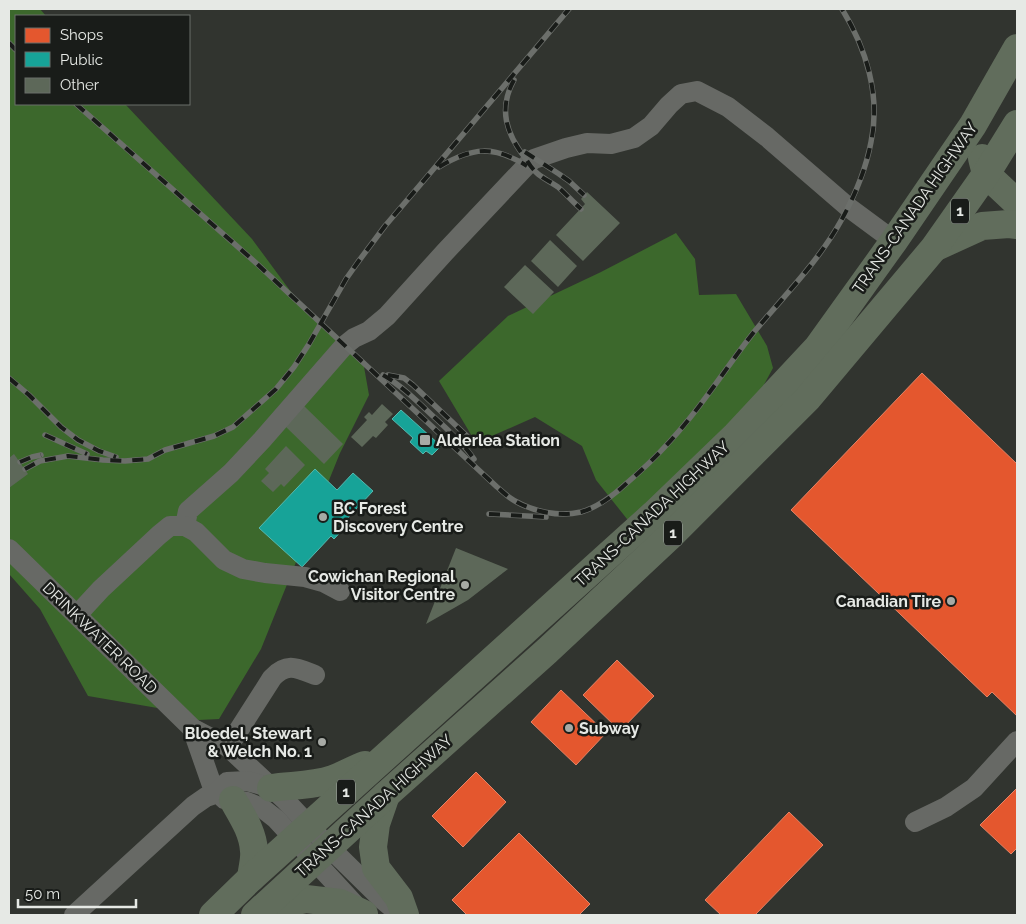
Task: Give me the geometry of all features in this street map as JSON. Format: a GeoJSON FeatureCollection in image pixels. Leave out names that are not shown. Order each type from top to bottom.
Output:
{"type":"FeatureCollection","features":[{"type":"Feature","properties":{"kind":"highway","name":"TRANS-CANADA HIGHWAY"},"geometry":{"type":"LineString","coordinates":[[213,915],[251,878],[654,514],[736,435],[818,347],[973,125],[1017,48]]}},
{"type":"Feature","properties":{"kind":"highway","name":"TRANS-CANADA HIGHWAY"},"geometry":{"type":"LineString","coordinates":[[259,912],[547,651],[669,537],[808,398],[934,248],[986,174],[1017,124]]}},
{"type":"Feature","properties":{"kind":"highway"},"geometry":{"type":"LineString","coordinates":[[973,125],[986,174],[1017,203]]}},
{"type":"Feature","properties":{"kind":"highway"},"geometry":{"type":"LineString","coordinates":[[934,248],[982,226],[1017,225]]}},
{"type":"Feature","properties":{"kind":"highway"},"geometry":{"type":"LineString","coordinates":[[271,788],[306,785],[333,779],[383,758]]}},
{"type":"Feature","properties":{"kind":"highway"},"geometry":{"type":"LineString","coordinates":[[387,794],[376,824],[373,847],[376,868],[399,898],[403,915]]}},
{"type":"Feature","properties":{"kind":"highway"},"geometry":{"type":"LineString","coordinates":[[224,797],[246,822],[252,836],[255,852],[251,878]]}},
{"type":"Feature","properties":{"kind":"highway"},"geometry":{"type":"LineString","coordinates":[[259,912],[306,900],[340,903],[364,915]]}},
{"type":"Feature","properties":{"kind":"street"},"geometry":{"type":"LineString","coordinates":[[185,526],[188,511],[231,473],[344,346],[354,338],[369,331],[387,316],[529,163],[534,159],[587,143],[611,144],[634,138],[650,126],[681,94],[697,92],[728,107],[768,137],[848,207],[894,240]]}},
{"type":"Feature","properties":{"kind":"street"},"geometry":{"type":"LineString","coordinates":[[77,615],[101,588],[170,526],[185,526],[196,532],[224,560],[243,569],[305,577],[323,582],[340,591]]}},
{"type":"Feature","properties":{"kind":"street","name":"DRINKWATER ROAD"},"geometry":{"type":"LineString","coordinates":[[9,549],[192,728],[228,747],[284,800],[302,832]]}},
{"type":"Feature","properties":{"kind":"street"},"geometry":{"type":"LineString","coordinates":[[228,747],[272,678],[280,671],[289,667],[315,675]]}},
{"type":"Feature","properties":{"kind":"street","name":"DRINKWATER ROAD"},"geometry":{"type":"LineString","coordinates":[[192,728],[224,797]]}},
{"type":"Feature","properties":{"kind":"street"},"geometry":{"type":"LineString","coordinates":[[915,822],[946,807],[974,788],[1014,752]]}},
{"type":"Feature","properties":{"kind":"street"},"geometry":{"type":"LineString","coordinates":[[224,797],[226,782],[247,782],[271,788]]}},
{"type":"Feature","properties":{"kind":"street"},"geometry":{"type":"LineString","coordinates":[[74,915],[192,806],[206,797],[224,797],[247,802],[262,808],[276,819],[302,832],[322,854],[364,915]]}},
{"type":"Feature","properties":{"kind":"street"},"geometry":{"type":"LineString","coordinates":[[322,854],[403,915]]}},
{"type":"Feature","properties":{"kind":"green space"},"geometry":{"type":"Polygon","coordinates":[[[9,9],[40,9],[45,15],[15,15],[15,105],[126,105],[252,239],[297,300],[363,361],[369,395],[340,453],[261,649],[219,719],[178,721],[169,710],[88,696],[40,609],[9,574],[9,9]]]}},
{"type":"Feature","properties":{"kind":"green space"},"geometry":{"type":"Polygon","coordinates":[[[676,233],[695,259],[699,295],[736,294],[767,346],[773,368],[755,401],[643,524],[627,519],[596,480],[582,446],[535,417],[476,443],[439,381],[508,316],[601,272],[676,233]]]}},
{"type":"Feature","properties":{"kind":"building: Shops","name":"Canadian Tire"},"geometry":{"type":"Polygon","coordinates":[[[922,373],[1017,464],[1017,716],[992,692],[987,697],[791,510],[922,373]]]}},
{"type":"Feature","properties":{"kind":"building: Shops"},"geometry":{"type":"Polygon","coordinates":[[[617,660],[654,696],[620,731],[583,695],[617,660]]]}},
{"type":"Feature","properties":{"kind":"building: Shops","name":"Subway"},"geometry":{"type":"Polygon","coordinates":[[[561,690],[606,733],[576,765],[531,722],[561,690]]]}},
{"type":"Feature","properties":{"kind":"building: Shops"},"geometry":{"type":"Polygon","coordinates":[[[476,772],[506,802],[463,847],[432,816],[476,772]]]}},
{"type":"Feature","properties":{"kind":"building: Shops"},"geometry":{"type":"Polygon","coordinates":[[[1017,788],[1017,848],[1011,854],[980,825],[1017,788]]]}},
{"type":"Feature","properties":{"kind":"building: Shops"},"geometry":{"type":"Polygon","coordinates":[[[789,812],[823,845],[755,915],[721,915],[705,900],[789,812]]]}},
{"type":"Feature","properties":{"kind":"building: Shops"},"geometry":{"type":"Polygon","coordinates":[[[519,833],[590,904],[579,915],[467,915],[452,900],[519,833]]]}},
{"type":"Feature","properties":{"kind":"building: Public"},"geometry":{"type":"Polygon","coordinates":[[[401,410],[441,446],[432,455],[426,451],[423,454],[410,442],[413,438],[392,419],[401,410]]]}},
{"type":"Feature","properties":{"kind":"building: Public"},"geometry":{"type":"Polygon","coordinates":[[[315,469],[337,490],[353,473],[373,491],[345,521],[348,524],[334,539],[331,536],[302,567],[259,528],[315,469]]]}},
{"type":"Feature","properties":{"kind":"building: Other"},"geometry":{"type":"Polygon","coordinates":[[[587,192],[620,223],[583,261],[556,235],[585,204],[581,199],[587,192]]]}},
{"type":"Feature","properties":{"kind":"building: Other"},"geometry":{"type":"Polygon","coordinates":[[[550,240],[577,266],[558,287],[531,261],[550,240]]]}},
{"type":"Feature","properties":{"kind":"building: Other"},"geometry":{"type":"Polygon","coordinates":[[[525,265],[554,292],[533,314],[504,287],[525,265]]]}},
{"type":"Feature","properties":{"kind":"building: Other"},"geometry":{"type":"Polygon","coordinates":[[[382,404],[393,414],[385,422],[388,425],[376,438],[373,436],[362,447],[351,437],[367,420],[364,417],[369,412],[372,415],[382,404]]]}},
{"type":"Feature","properties":{"kind":"building: Other"},"geometry":{"type":"Polygon","coordinates":[[[303,405],[343,444],[324,464],[284,425],[303,405]]]}},
{"type":"Feature","properties":{"kind":"building: Other"},"geometry":{"type":"Polygon","coordinates":[[[286,446],[305,465],[284,487],[281,484],[273,492],[261,481],[269,473],[265,469],[286,446]]]}},
{"type":"Feature","properties":{"kind":"building: Other"},"geometry":{"type":"Polygon","coordinates":[[[14,454],[28,474],[9,488],[9,458],[14,454]]]}},
{"type":"Feature","properties":{"kind":"building: Other","name":"Cowichan Regional Visitor Centre"},"geometry":{"type":"Polygon","coordinates":[[[456,548],[508,569],[468,600],[426,624],[456,548]]]}},
{"type":"Feature","properties":{"kind":"railway"},"geometry":{"type":"LineString","coordinates":[[25,469],[40,461],[68,456],[125,461],[148,459],[165,450],[214,436],[233,427],[276,389],[294,367],[346,279],[385,226],[569,9]]}},
{"type":"Feature","properties":{"kind":"railway"},"geometry":{"type":"LineString","coordinates":[[77,105],[255,262],[506,495],[522,505],[538,511],[555,514],[581,512],[600,504],[612,496],[650,462],[681,429],[742,347],[812,264],[842,219],[863,172],[874,125],[873,90],[869,73],[858,40],[842,9]]}},
{"type":"Feature","properties":{"kind":"railway"},"geometry":{"type":"LineString","coordinates":[[9,43],[15,49]]}},
{"type":"Feature","properties":{"kind":"railway"},"geometry":{"type":"LineString","coordinates":[[514,80],[506,101],[505,111],[513,140],[534,171],[558,187],[581,209]]}},
{"type":"Feature","properties":{"kind":"railway"},"geometry":{"type":"LineString","coordinates":[[439,167],[462,155],[483,151],[504,154],[527,166]]}},
{"type":"Feature","properties":{"kind":"railway"},"geometry":{"type":"LineString","coordinates":[[525,152],[569,181],[584,195]]}},
{"type":"Feature","properties":{"kind":"railway"},"geometry":{"type":"LineString","coordinates":[[383,375],[422,406],[455,437],[474,459]]}},
{"type":"Feature","properties":{"kind":"railway"},"geometry":{"type":"LineString","coordinates":[[388,375],[404,378],[467,436]]}},
{"type":"Feature","properties":{"kind":"railway"},"geometry":{"type":"LineString","coordinates":[[9,378],[61,427],[78,440],[116,457]]}},
{"type":"Feature","properties":{"kind":"railway"},"geometry":{"type":"LineString","coordinates":[[45,435],[87,454]]}},
{"type":"Feature","properties":{"kind":"railway"},"geometry":{"type":"LineString","coordinates":[[20,462],[41,455]]}},
{"type":"Feature","properties":{"kind":"railway"},"geometry":{"type":"LineString","coordinates":[[489,514],[546,517]]}},
{"type":"Feature","properties":{"kind":"place","name":"Alderlea Station"},"geometry":{"type":"Point","coordinates":[425,440]}},
{"type":"Feature","properties":{"kind":"place","name":"BC Forest Discovery Centre"},"geometry":{"type":"Point","coordinates":[323,517]}},
{"type":"Feature","properties":{"kind":"place","name":"Cowichan Regional Visitor Centre"},"geometry":{"type":"Point","coordinates":[465,585]}},
{"type":"Feature","properties":{"kind":"place","name":"Canadian Tire"},"geometry":{"type":"Point","coordinates":[951,601]}},
{"type":"Feature","properties":{"kind":"place","name":"Subway"},"geometry":{"type":"Point","coordinates":[569,728]}},
{"type":"Feature","properties":{"kind":"place","name":"Bloedel, Stewart & Welch No. 1"},"geometry":{"type":"Point","coordinates":[322,742]}}]}
